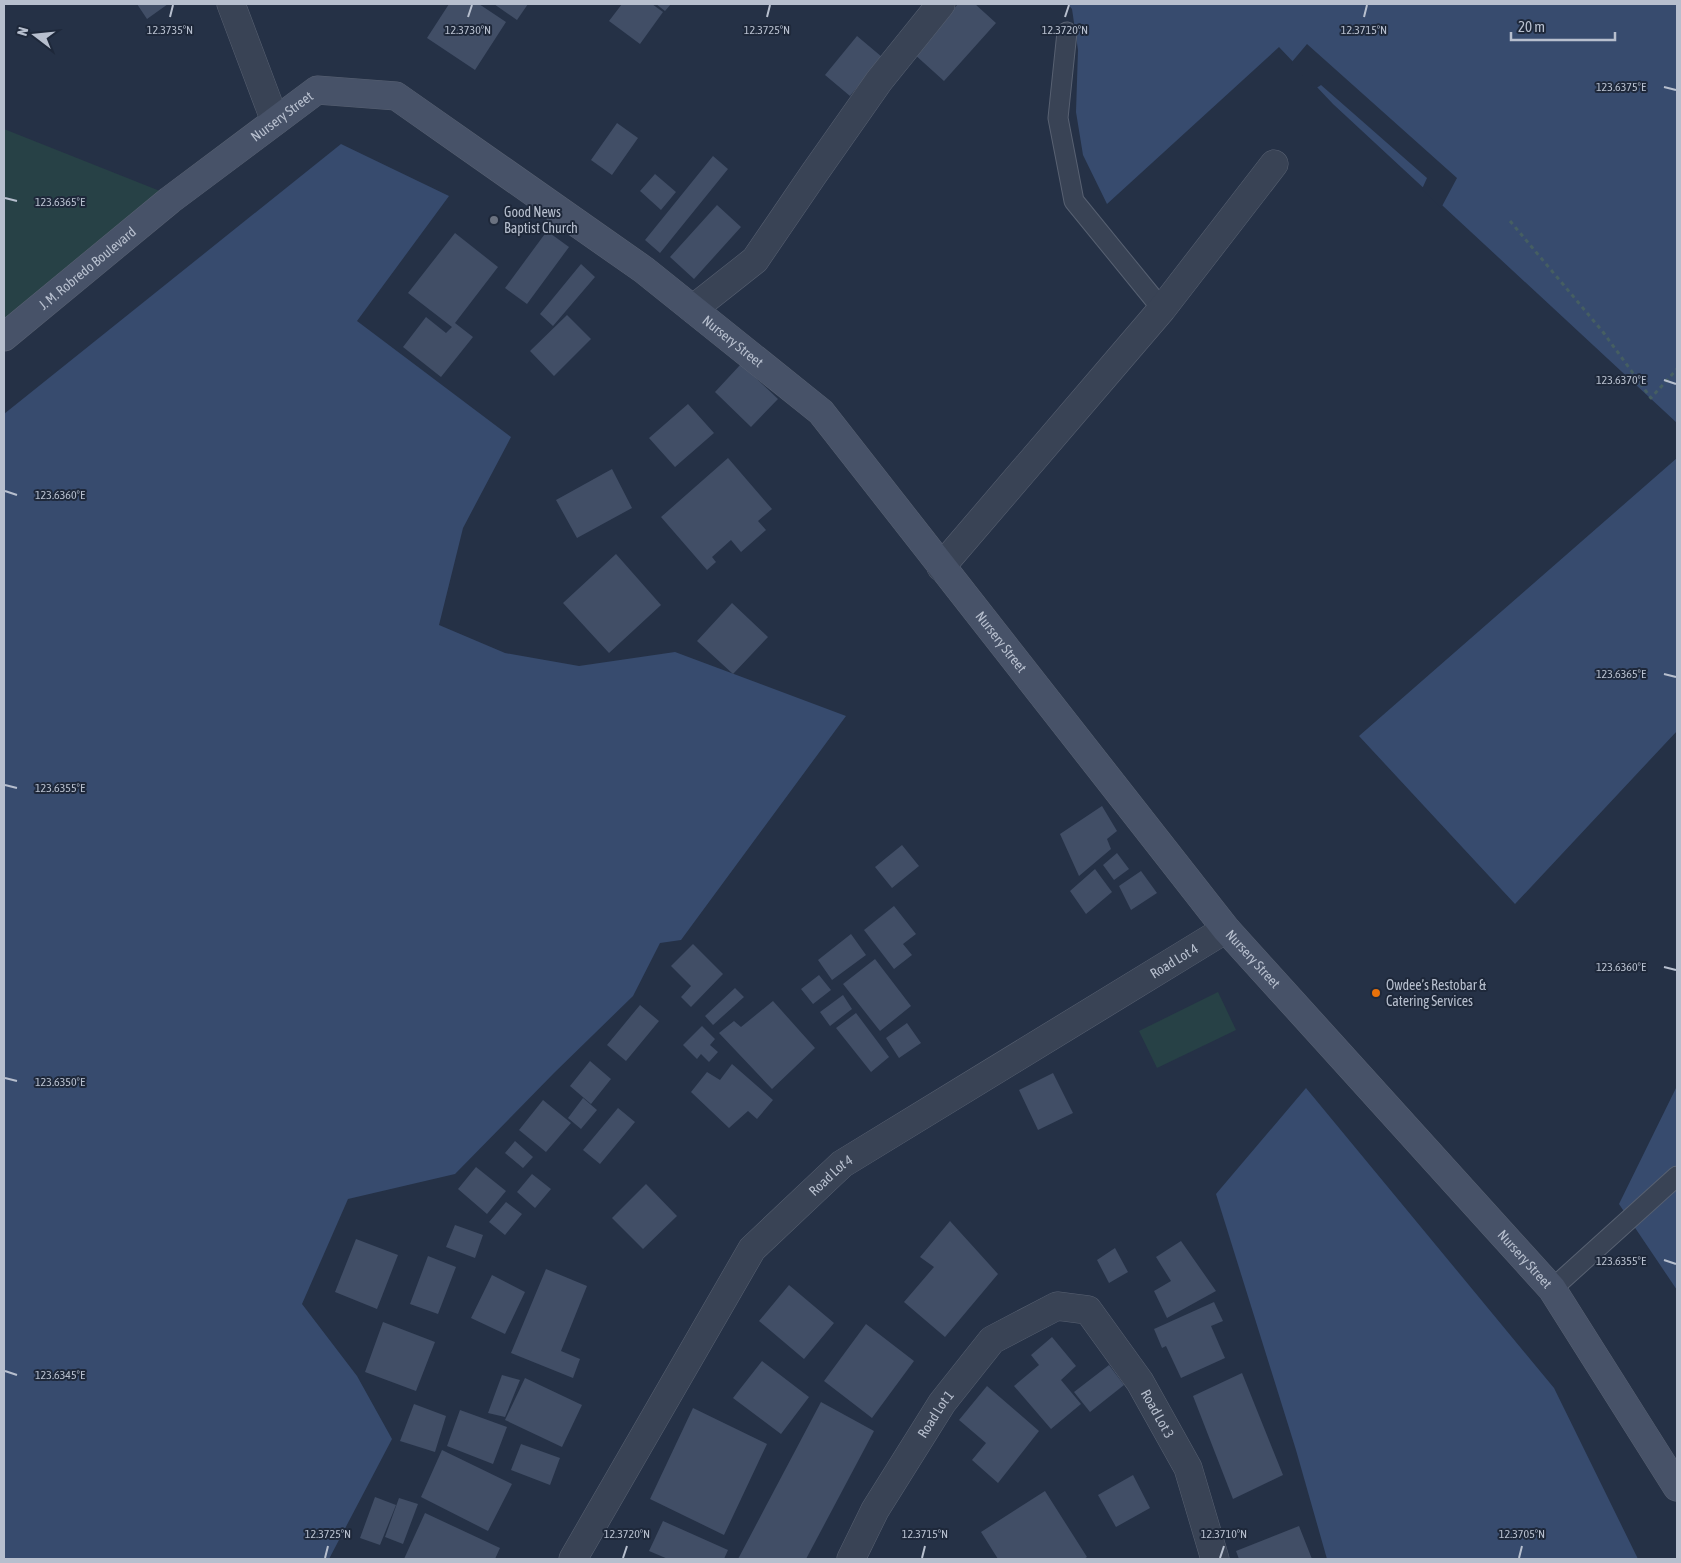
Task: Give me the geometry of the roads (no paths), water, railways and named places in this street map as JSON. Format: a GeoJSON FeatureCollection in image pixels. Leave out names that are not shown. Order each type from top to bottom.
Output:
{"type":"FeatureCollection","features":[{"type":"Feature","properties":{"kind":"main road","name":"Nursery Street"},"geometry":{"type":"LineString","coordinates":[[170,200],[317,90],[396,96],[644,270],[821,412],[1226,929],[1552,1289],[1677,1487]]}},
{"type":"Feature","properties":{"kind":"main road","name":"J. M. Robredo Boulevard"},"geometry":{"type":"LineString","coordinates":[[4,337],[170,200]]}},
{"type":"Feature","properties":{"kind":"street"},"geometry":{"type":"LineString","coordinates":[[231,4],[275,121]]}},
{"type":"Feature","properties":{"kind":"street"},"geometry":{"type":"LineString","coordinates":[[693,309],[756,260],[879,81],[941,4]]}},
{"type":"Feature","properties":{"kind":"street"},"geometry":{"type":"LineString","coordinates":[[941,566],[1162,309],[1274,164]]}},
{"type":"Feature","properties":{"kind":"street","name":"Road Lot 4"},"geometry":{"type":"LineString","coordinates":[[573,1559],[752,1249],[842,1164],[1226,929]]}},
{"type":"Feature","properties":{"kind":"street","name":"Road Lot 1"},"geometry":{"type":"LineString","coordinates":[[851,1559],[875,1510],[942,1403],[992,1340],[1057,1306]]}},
{"type":"Feature","properties":{"kind":"street","name":"Road Lot 3"},"geometry":{"type":"LineString","coordinates":[[1057,1306],[1088,1310],[1140,1382],[1188,1468],[1215,1559]]}},
{"type":"Feature","properties":{"kind":"lane"},"geometry":{"type":"LineString","coordinates":[[1067,32],[1058,118],[1074,201],[1162,309]]}},
{"type":"Feature","properties":{"kind":"lane"},"geometry":{"type":"LineString","coordinates":[[1552,1289],[1677,1176]]}},
{"type":"Feature","properties":{"kind":"water"},"geometry":{"type":"Polygon","coordinates":[[[1068,4],[1677,4],[1677,423],[1333,104],[1279,47],[1107,204],[1083,155],[1076,112],[1078,50],[1072,9],[1068,4]]]}},
{"type":"Feature","properties":{"kind":"water"},"geometry":{"type":"Polygon","coordinates":[[[341,144],[449,196],[357,321],[511,437],[463,528],[439,625],[505,653],[579,666],[675,652],[846,716],[681,940],[660,943],[633,996],[455,1174],[348,1199],[302,1304],[357,1376],[392,1439],[329,1559],[4,1559],[4,414],[341,144]]]}},
{"type":"Feature","properties":{"kind":"water"},"geometry":{"type":"Polygon","coordinates":[[[1677,458],[1677,731],[1515,904],[1359,736],[1677,458]]]}},
{"type":"Feature","properties":{"kind":"water"},"geometry":{"type":"Polygon","coordinates":[[[1677,1086],[1677,1290],[1619,1204],[1677,1086]]]}},
{"type":"Feature","properties":{"kind":"water"},"geometry":{"type":"Polygon","coordinates":[[[1306,1088],[1554,1388],[1638,1559],[1327,1559],[1296,1450],[1216,1194],[1306,1088]]]}},
{"type":"Feature","properties":{"kind":"place","name":"Good News Baptist Church"},"geometry":{"type":"Point","coordinates":[494,220]}},
{"type":"Feature","properties":{"kind":"place","name":"Owdee’s Restobar & Catering Services"},"geometry":{"type":"Point","coordinates":[1376,993]}}]}
